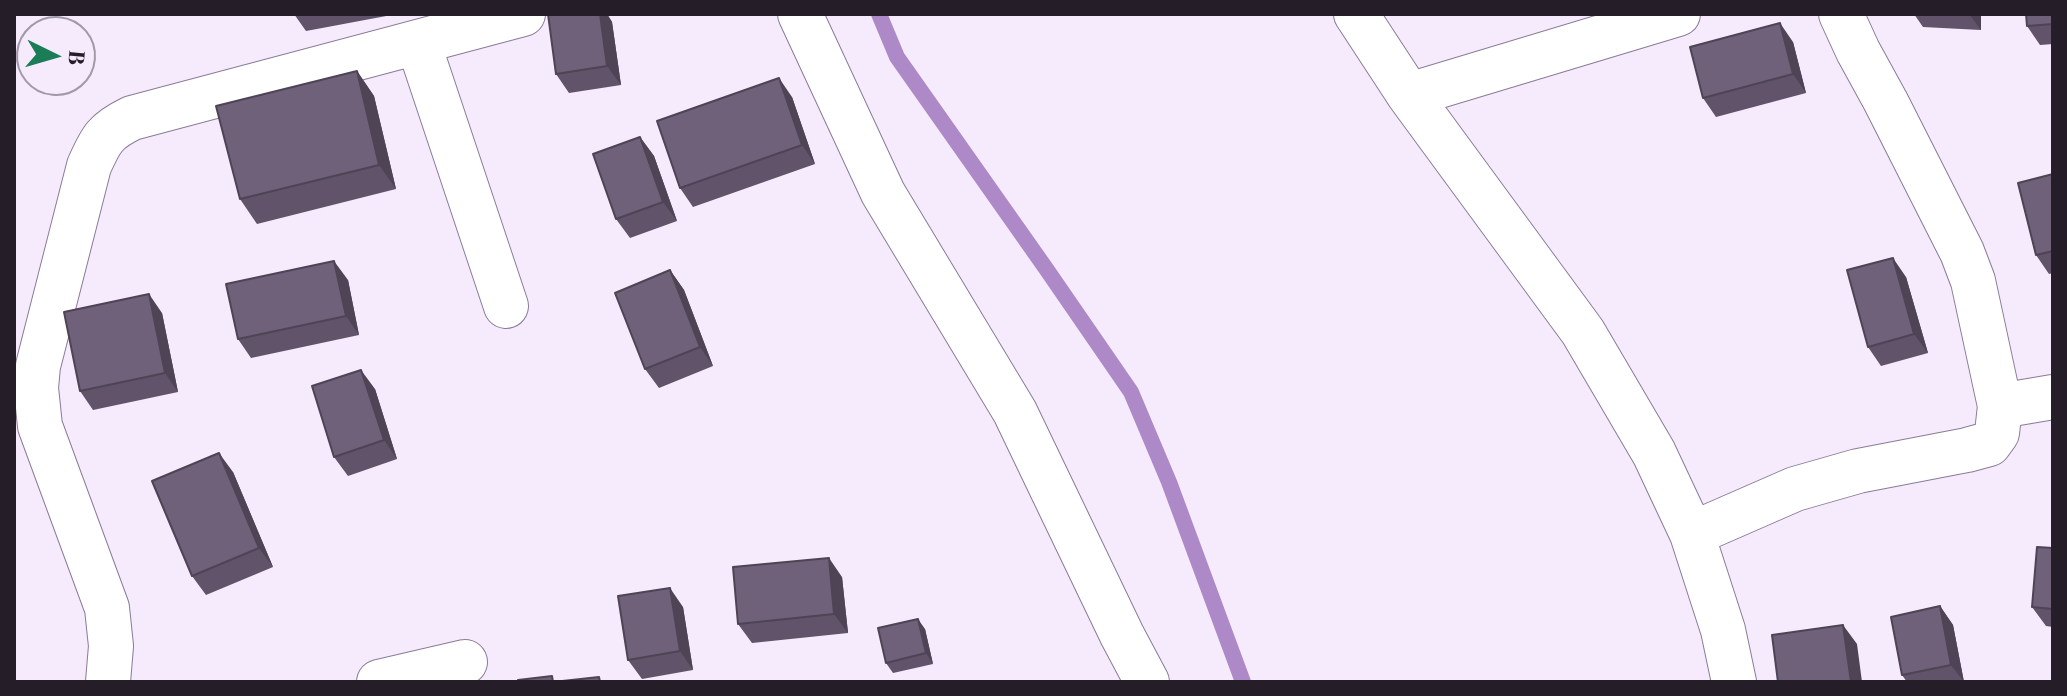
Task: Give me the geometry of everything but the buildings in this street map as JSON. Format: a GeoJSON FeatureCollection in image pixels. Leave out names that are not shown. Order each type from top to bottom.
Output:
{"type":"FeatureCollection","features":[{"type":"Feature","properties":{"kind":"street"},"geometry":{"type":"LineString","coordinates":[[108,682],[111,646],[107,608],[40,426],[36,388],[38,366],[85,181],[99,142],[114,127],[132,118],[523,14]]}},
{"type":"Feature","properties":{"kind":"street"},"geometry":{"type":"LineString","coordinates":[[800,14],[883,193],[1015,412],[1147,682]]}},
{"type":"Feature","properties":{"kind":"street"},"geometry":{"type":"LineString","coordinates":[[1356,14],[1409,95],[1583,332],[1654,453],[1692,534],[1723,630],[1734,682]]}},
{"type":"Feature","properties":{"kind":"street"},"geometry":{"type":"LineString","coordinates":[[1409,95],[1678,14]]}},
{"type":"Feature","properties":{"kind":"street"},"geometry":{"type":"LineString","coordinates":[[1692,534],[1795,489],[1858,471],[1989,444],[1997,433],[2000,406],[1973,281],[1962,252],[1841,14]]}},
{"type":"Feature","properties":{"kind":"street"},"geometry":{"type":"LineString","coordinates":[[418,42],[506,306]]}},
{"type":"Feature","properties":{"kind":"street"},"geometry":{"type":"LineString","coordinates":[[2000,406],[2053,397]]}},
{"type":"Feature","properties":{"kind":"street"},"geometry":{"type":"LineString","coordinates":[[379,682],[465,662]]}},
{"type":"Feature","properties":{"kind":"waterway"},"geometry":{"type":"LineString","coordinates":[[879,14],[897,57],[1131,392],[1169,482],[1243,682]]}}]}
